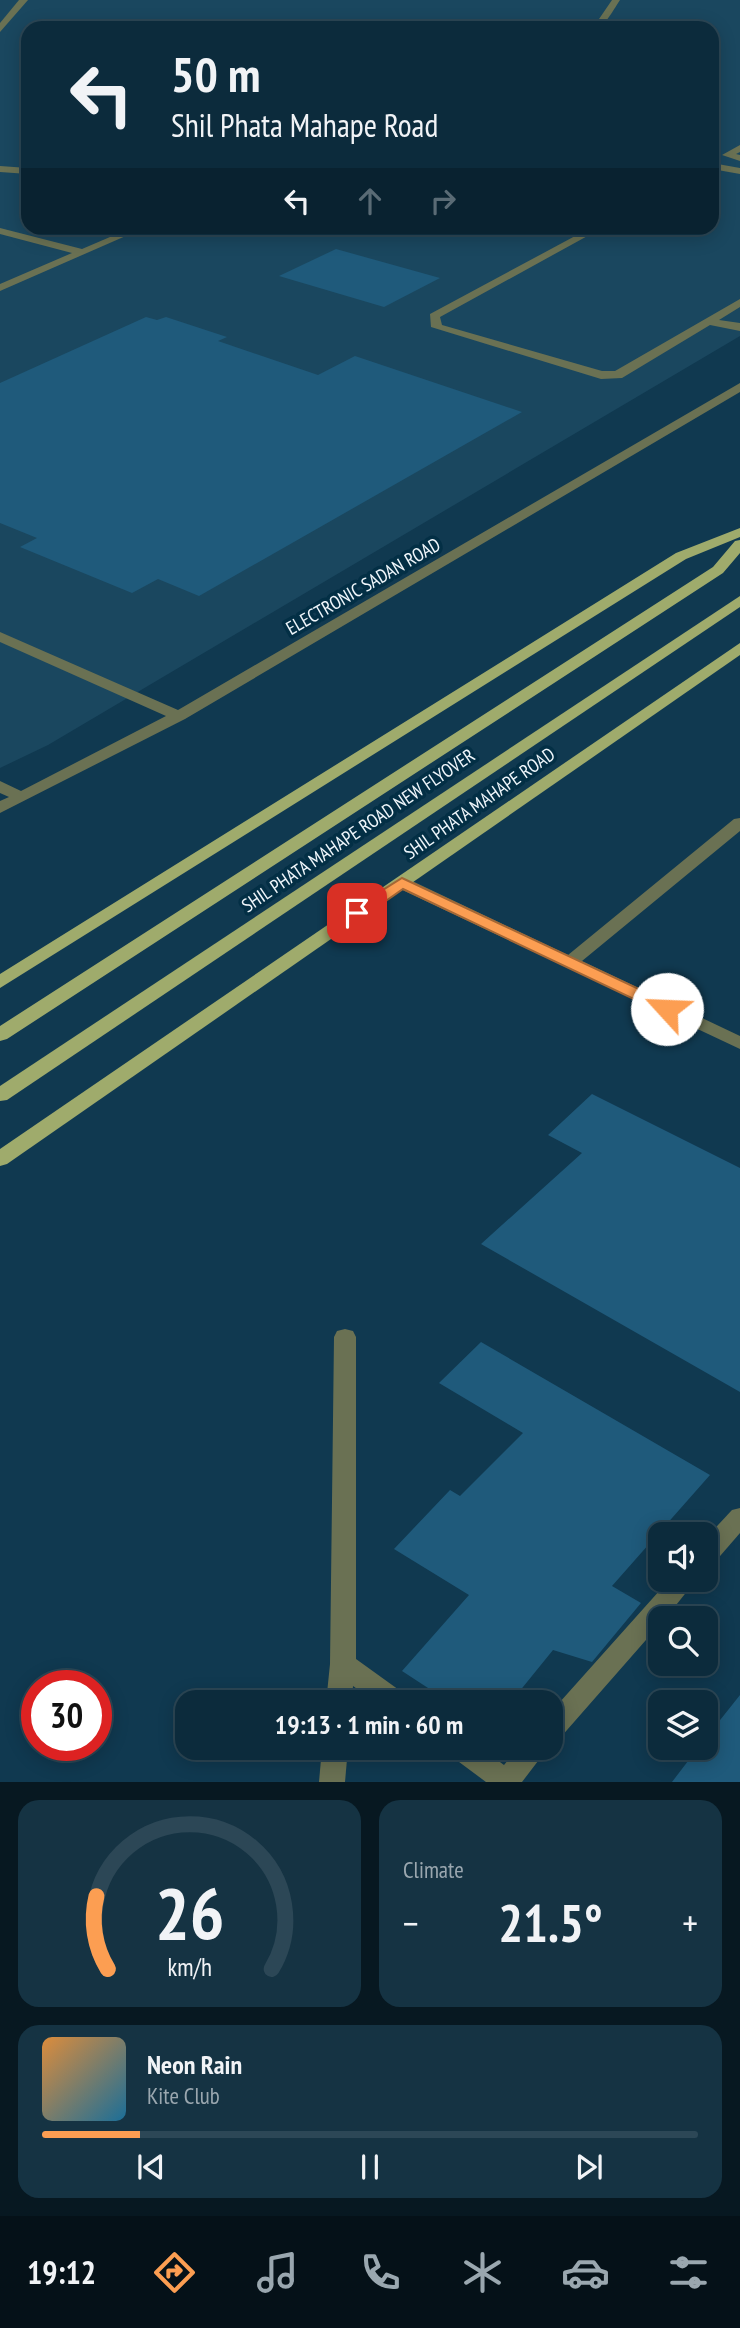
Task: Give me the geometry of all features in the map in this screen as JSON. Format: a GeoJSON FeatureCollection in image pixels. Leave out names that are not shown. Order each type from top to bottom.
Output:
{"type":"FeatureCollection","features":[{"type":"Feature","properties":{"kind":"main road"},"geometry":{"type":"LineString","coordinates":[[0,982],[681,556],[740,532]]}},
{"type":"Feature","properties":{"kind":"main road","name":"SHIL PHATA MAHAPE ROAD NEW FLYOVER"},"geometry":{"type":"LineString","coordinates":[[0,1035],[718,570],[740,544]]}},
{"type":"Feature","properties":{"kind":"main road","name":"SHIL PHATA MAHAPE ROAD NEW FLYOVER"},"geometry":{"type":"LineString","coordinates":[[0,1095],[740,600]]}},
{"type":"Feature","properties":{"kind":"main road","name":"SHIL PHATA MAHAPE ROAD"},"geometry":{"type":"LineString","coordinates":[[0,1159],[740,648]]}},
{"type":"Feature","properties":{"kind":"street"},"geometry":{"type":"LineString","coordinates":[[0,29],[24,0]]}},
{"type":"Feature","properties":{"kind":"street"},"geometry":{"type":"LineString","coordinates":[[602,21],[616,0]]}},
{"type":"Feature","properties":{"kind":"street"},"geometry":{"type":"LineString","coordinates":[[0,12],[13,13]]}},
{"type":"Feature","properties":{"kind":"street"},"geometry":{"type":"LineString","coordinates":[[740,148],[727,155],[740,158]]}},
{"type":"Feature","properties":{"kind":"street"},"geometry":{"type":"LineString","coordinates":[[719,167],[740,171]]}},
{"type":"Feature","properties":{"kind":"street"},"geometry":{"type":"LineString","coordinates":[[0,169],[21,171]]}},
{"type":"Feature","properties":{"kind":"street"},"geometry":{"type":"LineString","coordinates":[[0,231],[82,252]]}},
{"type":"Feature","properties":{"kind":"street"},"geometry":{"type":"LineString","coordinates":[[0,288],[122,235]]}},
{"type":"Feature","properties":{"kind":"street"},"geometry":{"type":"LineString","coordinates":[[584,235],[434,316],[436,327],[601,375],[618,375],[740,302]]}},
{"type":"Feature","properties":{"kind":"street"},"geometry":{"type":"LineString","coordinates":[[707,321],[740,327]]}},
{"type":"Feature","properties":{"kind":"street","name":"ELECTRONIC SADAN ROAD"},"geometry":{"type":"LineString","coordinates":[[0,808],[179,716],[740,387]]}},
{"type":"Feature","properties":{"kind":"street"},"geometry":{"type":"LineString","coordinates":[[0,636],[179,716]]}},
{"type":"Feature","properties":{"kind":"street"},"geometry":{"type":"LineString","coordinates":[[0,786],[21,797]]}},
{"type":"Feature","properties":{"kind":"street"},"geometry":{"type":"LineString","coordinates":[[570,962],[740,823]]}},
{"type":"Feature","properties":{"kind":"street"},"geometry":{"type":"LineString","coordinates":[[402,883],[740,1043]]}},
{"type":"Feature","properties":{"kind":"street"},"geometry":{"type":"LineString","coordinates":[[341,1690],[345,1337]]}},
{"type":"Feature","properties":{"kind":"street"},"geometry":{"type":"LineString","coordinates":[[718,1542],[740,1517]]}},
{"type":"Feature","properties":{"kind":"street"},"geometry":{"type":"LineString","coordinates":[[563,1716],[673,1592]]}},
{"type":"Feature","properties":{"kind":"street"},"geometry":{"type":"LineString","coordinates":[[343,1664],[379,1690]]}},
{"type":"Feature","properties":{"kind":"street"},"geometry":{"type":"LineString","coordinates":[[332,1782],[334,1760]]}},
{"type":"Feature","properties":{"kind":"street"},"geometry":{"type":"LineString","coordinates":[[477,1760],[507,1782],[525,1760]]}},
{"type":"Feature","properties":{"kind":"shaded area"},"geometry":{"type":"Polygon","coordinates":[[[0,0],[740,0],[740,336],[48,745],[0,768],[0,0]]]}},
{"type":"Feature","properties":{"kind":"building"},"geometry":{"type":"Polygon","coordinates":[[[336,249],[440,278],[384,307],[279,276],[336,249]]]}},
{"type":"Feature","properties":{"kind":"building"},"geometry":{"type":"Polygon","coordinates":[[[146,317],[157,320],[166,317],[227,337],[218,341],[318,375],[355,356],[522,412],[199,596],[158,579],[132,593],[20,547],[37,538],[0,523],[0,383],[146,317]]]}},
{"type":"Feature","properties":{"kind":"building"},"geometry":{"type":"Polygon","coordinates":[[[592,1094],[740,1168],[740,1392],[481,1244],[582,1153],[548,1135],[592,1094]]]}},
{"type":"Feature","properties":{"kind":"building"},"geometry":{"type":"Polygon","coordinates":[[[481,1342],[710,1475],[669,1522],[648,1522],[648,1545],[612,1586],[641,1603],[592,1662],[553,1650],[521,1690],[431,1690],[402,1671],[469,1595],[394,1549],[450,1490],[460,1496],[523,1433],[439,1383],[481,1342]]]}},
{"type":"Feature","properties":{"kind":"building"},"geometry":{"type":"Polygon","coordinates":[[[740,1695],[740,1782],[672,1782],[689,1760],[718,1760],[718,1723],[740,1695]]]}},
{"type":"Feature","properties":{"kind":"route"},"geometry":{"type":"LineString","coordinates":[[357,913],[402,883],[667,1009]]}}]}
